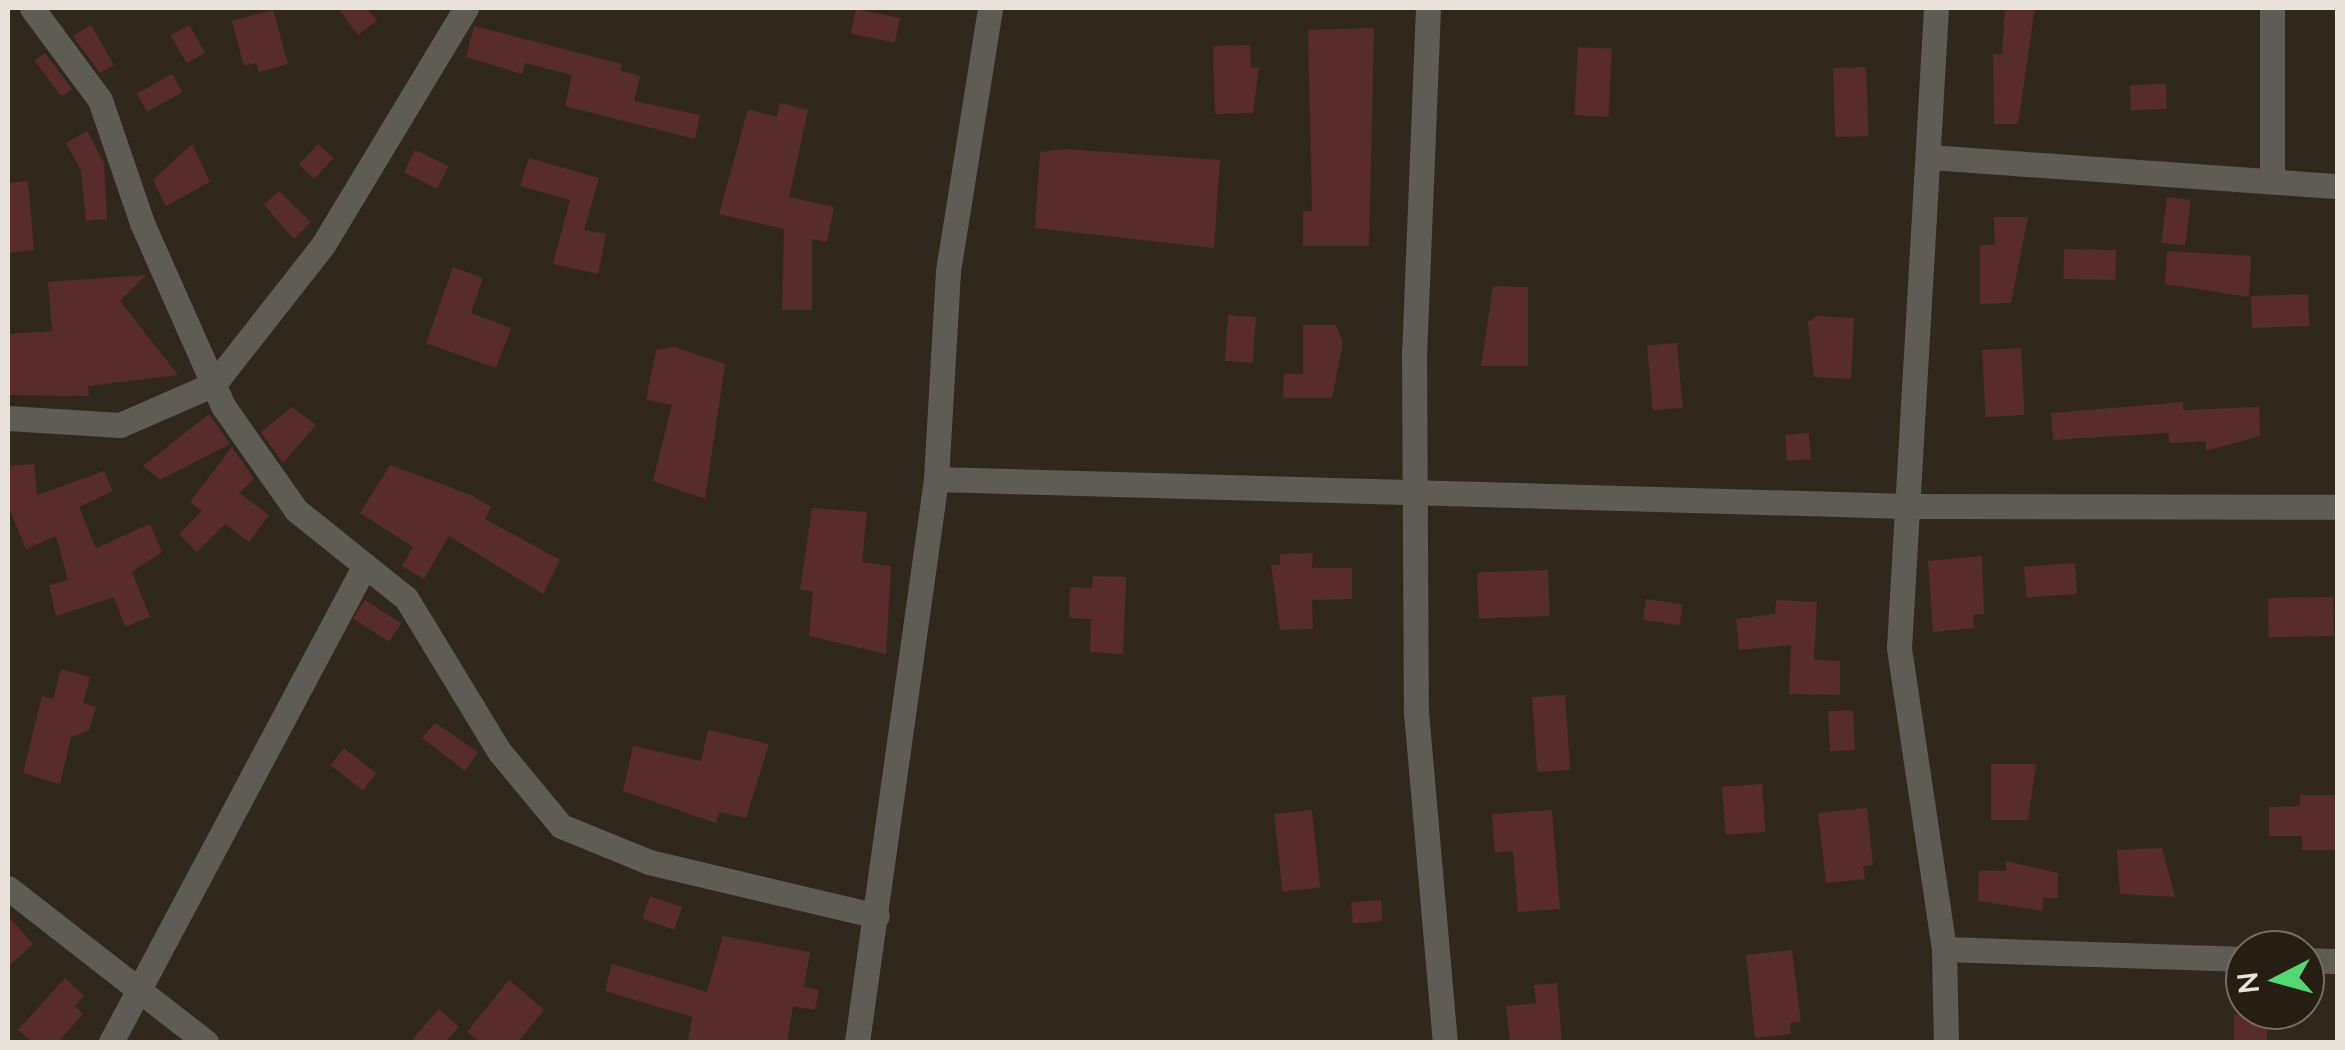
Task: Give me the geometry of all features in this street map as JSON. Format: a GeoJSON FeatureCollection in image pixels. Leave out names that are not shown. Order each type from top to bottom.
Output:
{"type":"FeatureCollection","features":[{"type":"Feature","properties":{"kind":"street"},"geometry":{"type":"LineString","coordinates":[[32,8],[100,100],[142,223],[214,384],[296,510],[366,565],[424,622],[499,751],[561,826],[649,862],[877,916]]}},
{"type":"Feature","properties":{"kind":"street"},"geometry":{"type":"LineString","coordinates":[[8,418],[120,426],[214,384],[323,245],[466,8]]}},
{"type":"Feature","properties":{"kind":"street"},"geometry":{"type":"LineString","coordinates":[[857,1042],[936,479],[948,271],[990,8]]}},
{"type":"Feature","properties":{"kind":"street"},"geometry":{"type":"LineString","coordinates":[[1428,8],[1414,350],[1420,488],[1416,712],[1446,1042]]}},
{"type":"Feature","properties":{"kind":"street"},"geometry":{"type":"LineString","coordinates":[[1936,8],[1900,648],[1944,949],[1946,1042]]}},
{"type":"Feature","properties":{"kind":"street"},"geometry":{"type":"LineString","coordinates":[[2272,8],[2272,178]]}},
{"type":"Feature","properties":{"kind":"street"},"geometry":{"type":"LineString","coordinates":[[1930,156],[2272,178],[2338,186]]}},
{"type":"Feature","properties":{"kind":"street"},"geometry":{"type":"LineString","coordinates":[[936,479],[1420,488],[1907,506],[2338,506]]}},
{"type":"Feature","properties":{"kind":"street"},"geometry":{"type":"LineString","coordinates":[[112,1042],[366,565]]}},
{"type":"Feature","properties":{"kind":"street"},"geometry":{"type":"LineString","coordinates":[[8,888],[137,996],[206,1042]]}},
{"type":"Feature","properties":{"kind":"street"},"geometry":{"type":"LineString","coordinates":[[1944,949],[2225,958]]}},
{"type":"Feature","properties":{"kind":"building"},"geometry":{"type":"Polygon","coordinates":[[[338,8],[366,8],[377,21],[358,35],[338,8]]]}},
{"type":"Feature","properties":{"kind":"building"},"geometry":{"type":"Polygon","coordinates":[[[2005,8],[2035,8],[2018,124],[1994,124],[1993,54],[2002,54],[2005,8]]]}},
{"type":"Feature","properties":{"kind":"building"},"geometry":{"type":"Polygon","coordinates":[[[856,9],[900,18],[895,43],[851,33],[856,9]]]}},
{"type":"Feature","properties":{"kind":"building"},"geometry":{"type":"Polygon","coordinates":[[[273,10],[288,64],[259,72],[256,63],[244,66],[232,21],[273,10]]]}},
{"type":"Feature","properties":{"kind":"building"},"geometry":{"type":"Polygon","coordinates":[[[91,25],[114,65],[100,73],[73,36],[91,25]]]}},
{"type":"Feature","properties":{"kind":"building"},"geometry":{"type":"Polygon","coordinates":[[[189,25],[205,53],[187,63],[171,36],[189,25]]]}},
{"type":"Feature","properties":{"kind":"building"},"geometry":{"type":"Polygon","coordinates":[[[474,26],[622,64],[620,71],[640,76],[634,101],[700,115],[695,139],[565,106],[572,75],[525,63],[522,74],[466,57],[474,26]]]}},
{"type":"Feature","properties":{"kind":"building"},"geometry":{"type":"Polygon","coordinates":[[[1374,28],[1369,246],[1303,246],[1303,211],[1312,211],[1308,30],[1374,28]]]}},
{"type":"Feature","properties":{"kind":"building"},"geometry":{"type":"Polygon","coordinates":[[[1250,45],[1251,68],[1259,67],[1253,113],[1215,114],[1213,46],[1250,45]]]}},
{"type":"Feature","properties":{"kind":"building"},"geometry":{"type":"Polygon","coordinates":[[[1578,47],[1612,49],[1608,117],[1574,115],[1578,47]]]}},
{"type":"Feature","properties":{"kind":"building"},"geometry":{"type":"Polygon","coordinates":[[[45,53],[72,89],[62,97],[35,61],[45,53]]]}},
{"type":"Feature","properties":{"kind":"building"},"geometry":{"type":"Polygon","coordinates":[[[1866,67],[1868,136],[1835,137],[1833,68],[1866,67]]]}},
{"type":"Feature","properties":{"kind":"building"},"geometry":{"type":"Polygon","coordinates":[[[172,74],[182,92],[147,112],[137,93],[172,74]]]}},
{"type":"Feature","properties":{"kind":"building"},"geometry":{"type":"Polygon","coordinates":[[[2166,84],[2167,109],[2131,110],[2130,85],[2166,84]]]}},
{"type":"Feature","properties":{"kind":"building"},"geometry":{"type":"Polygon","coordinates":[[[780,103],[808,110],[789,197],[834,207],[827,242],[812,239],[812,310],[782,310],[784,229],[719,214],[748,109],[777,117],[780,103]]]}},
{"type":"Feature","properties":{"kind":"building"},"geometry":{"type":"Polygon","coordinates":[[[87,131],[104,163],[107,219],[86,221],[81,170],[66,143],[87,131]]]}},
{"type":"Feature","properties":{"kind":"building"},"geometry":{"type":"Polygon","coordinates":[[[192,144],[210,182],[166,206],[153,180],[192,144]]]}},
{"type":"Feature","properties":{"kind":"building"},"geometry":{"type":"Polygon","coordinates":[[[318,144],[333,158],[314,179],[299,164],[318,144]]]}},
{"type":"Feature","properties":{"kind":"building"},"geometry":{"type":"Polygon","coordinates":[[[1064,149],[1220,160],[1214,248],[1035,228],[1040,152],[1064,149]]]}},
{"type":"Feature","properties":{"kind":"building"},"geometry":{"type":"Polygon","coordinates":[[[415,150],[448,166],[437,189],[404,172],[415,150]]]}},
{"type":"Feature","properties":{"kind":"building"},"geometry":{"type":"Polygon","coordinates":[[[529,158],[599,178],[584,230],[606,234],[598,274],[553,264],[570,200],[520,186],[529,158]]]}},
{"type":"Feature","properties":{"kind":"building"},"geometry":{"type":"Polygon","coordinates":[[[28,181],[34,250],[8,253],[8,183],[28,181]]]}},
{"type":"Feature","properties":{"kind":"building"},"geometry":{"type":"Polygon","coordinates":[[[279,191],[311,222],[294,239],[264,205],[279,191]]]}},
{"type":"Feature","properties":{"kind":"building"},"geometry":{"type":"Polygon","coordinates":[[[2167,197],[2191,200],[2185,246],[2161,243],[2167,197]]]}},
{"type":"Feature","properties":{"kind":"building"},"geometry":{"type":"Polygon","coordinates":[[[1994,217],[2028,217],[2011,303],[1980,304],[1980,245],[1995,245],[1994,217]]]}},
{"type":"Feature","properties":{"kind":"building"},"geometry":{"type":"Polygon","coordinates":[[[2064,249],[2116,250],[2115,280],[2063,279],[2064,249]]]}},
{"type":"Feature","properties":{"kind":"building"},"geometry":{"type":"Polygon","coordinates":[[[2167,251],[2251,256],[2249,297],[2165,284],[2167,251]]]}},
{"type":"Feature","properties":{"kind":"building"},"geometry":{"type":"Polygon","coordinates":[[[453,267],[483,278],[471,313],[511,328],[496,368],[426,343],[453,267]]]}},
{"type":"Feature","properties":{"kind":"building"},"geometry":{"type":"Polygon","coordinates":[[[146,275],[120,301],[178,375],[88,386],[89,396],[8,395],[8,334],[52,331],[48,282],[146,275]]]}},
{"type":"Feature","properties":{"kind":"building"},"geometry":{"type":"Polygon","coordinates":[[[1493,286],[1528,287],[1528,366],[1481,366],[1493,286]]]}},
{"type":"Feature","properties":{"kind":"building"},"geometry":{"type":"Polygon","coordinates":[[[2308,294],[2309,326],[2252,328],[2251,296],[2308,294]]]}},
{"type":"Feature","properties":{"kind":"building"},"geometry":{"type":"Polygon","coordinates":[[[1228,315],[1256,317],[1253,363],[1225,361],[1228,315]]]}},
{"type":"Feature","properties":{"kind":"building"},"geometry":{"type":"Polygon","coordinates":[[[1816,316],[1854,318],[1851,379],[1814,377],[1808,322],[1816,316]]]}},
{"type":"Feature","properties":{"kind":"building"},"geometry":{"type":"Polygon","coordinates":[[[1303,325],[1336,325],[1343,343],[1332,398],[1283,398],[1284,374],[1303,374],[1303,325]]]}},
{"type":"Feature","properties":{"kind":"building"},"geometry":{"type":"Polygon","coordinates":[[[1677,343],[1683,408],[1653,410],[1647,346],[1677,343]]]}},
{"type":"Feature","properties":{"kind":"building"},"geometry":{"type":"Polygon","coordinates":[[[674,347],[725,364],[705,499],[653,481],[672,405],[646,400],[656,350],[674,347]]]}},
{"type":"Feature","properties":{"kind":"building"},"geometry":{"type":"Polygon","coordinates":[[[2021,348],[2025,415],[1986,417],[1982,350],[2021,348]]]}},
{"type":"Feature","properties":{"kind":"building"},"geometry":{"type":"Polygon","coordinates":[[[2183,402],[2183,410],[2259,407],[2260,436],[2206,451],[2206,441],[2169,443],[2169,433],[2053,440],[2051,413],[2183,402]]]}},
{"type":"Feature","properties":{"kind":"building"},"geometry":{"type":"Polygon","coordinates":[[[292,407],[316,425],[283,463],[261,432],[292,407]]]}},
{"type":"Feature","properties":{"kind":"building"},"geometry":{"type":"Polygon","coordinates":[[[209,414],[230,444],[160,480],[143,466],[209,414]]]}},
{"type":"Feature","properties":{"kind":"building"},"geometry":{"type":"Polygon","coordinates":[[[1809,433],[1811,459],[1787,461],[1785,435],[1809,433]]]}},
{"type":"Feature","properties":{"kind":"building"},"geometry":{"type":"Polygon","coordinates":[[[232,447],[254,479],[239,493],[269,515],[249,542],[225,524],[197,552],[179,534],[202,511],[190,502],[232,447]]]}},
{"type":"Feature","properties":{"kind":"building"},"geometry":{"type":"Polygon","coordinates":[[[34,464],[37,495],[104,471],[113,491],[79,507],[96,548],[150,524],[162,552],[132,572],[150,617],[125,627],[114,597],[56,616],[49,585],[68,580],[56,536],[26,549],[8,505],[8,466],[34,464]]]}},
{"type":"Feature","properties":{"kind":"building"},"geometry":{"type":"Polygon","coordinates":[[[390,465],[471,495],[491,507],[485,519],[560,560],[543,594],[449,536],[424,579],[402,566],[413,547],[360,513],[390,465]]]}},
{"type":"Feature","properties":{"kind":"building"},"geometry":{"type":"Polygon","coordinates":[[[812,508],[867,512],[862,562],[891,566],[886,654],[809,636],[813,591],[800,590],[812,508]]]}},
{"type":"Feature","properties":{"kind":"building"},"geometry":{"type":"Polygon","coordinates":[[[1313,553],[1312,568],[1352,568],[1352,599],[1312,600],[1313,629],[1280,630],[1271,565],[1280,565],[1280,554],[1313,553]]]}},
{"type":"Feature","properties":{"kind":"building"},"geometry":{"type":"Polygon","coordinates":[[[1982,556],[1984,614],[1973,615],[1974,628],[1933,632],[1928,561],[1982,556]]]}},
{"type":"Feature","properties":{"kind":"building"},"geometry":{"type":"Polygon","coordinates":[[[2075,563],[2077,594],[2026,597],[2024,567],[2075,563]]]}},
{"type":"Feature","properties":{"kind":"building"},"geometry":{"type":"Polygon","coordinates":[[[1548,570],[1550,616],[1479,618],[1477,572],[1548,570]]]}},
{"type":"Feature","properties":{"kind":"building"},"geometry":{"type":"Polygon","coordinates":[[[1093,576],[1126,577],[1123,654],[1090,652],[1091,619],[1069,618],[1070,587],[1092,588],[1093,576]]]}},
{"type":"Feature","properties":{"kind":"building"},"geometry":{"type":"Polygon","coordinates":[[[2333,597],[2334,636],[2269,637],[2268,598],[2333,597]]]}},
{"type":"Feature","properties":{"kind":"building"},"geometry":{"type":"Polygon","coordinates":[[[1646,599],[1683,604],[1680,625],[1643,620],[1646,599]]]}},
{"type":"Feature","properties":{"kind":"building"},"geometry":{"type":"Polygon","coordinates":[[[365,600],[401,623],[389,642],[353,618],[365,600]]]}},
{"type":"Feature","properties":{"kind":"building"},"geometry":{"type":"Polygon","coordinates":[[[1776,600],[1817,602],[1814,660],[1840,661],[1840,695],[1789,694],[1791,645],[1739,650],[1736,619],[1775,614],[1776,600]]]}},
{"type":"Feature","properties":{"kind":"building"},"geometry":{"type":"Polygon","coordinates":[[[61,669],[90,677],[83,703],[96,707],[89,730],[71,737],[60,784],[23,773],[42,696],[53,699],[61,669]]]}},
{"type":"Feature","properties":{"kind":"building"},"geometry":{"type":"Polygon","coordinates":[[[1565,695],[1570,770],[1537,772],[1532,697],[1565,695]]]}},
{"type":"Feature","properties":{"kind":"building"},"geometry":{"type":"Polygon","coordinates":[[[1853,710],[1855,750],[1830,751],[1828,711],[1853,710]]]}},
{"type":"Feature","properties":{"kind":"building"},"geometry":{"type":"Polygon","coordinates":[[[435,723],[478,752],[465,771],[422,738],[435,723]]]}},
{"type":"Feature","properties":{"kind":"building"},"geometry":{"type":"Polygon","coordinates":[[[708,730],[769,744],[746,818],[719,812],[716,823],[623,791],[633,746],[701,761],[708,730]]]}},
{"type":"Feature","properties":{"kind":"building"},"geometry":{"type":"Polygon","coordinates":[[[344,748],[376,773],[363,791],[330,765],[344,748]]]}},
{"type":"Feature","properties":{"kind":"building"},"geometry":{"type":"Polygon","coordinates":[[[1991,764],[2036,764],[2028,820],[1991,820],[1991,764]]]}},
{"type":"Feature","properties":{"kind":"building"},"geometry":{"type":"Polygon","coordinates":[[[1762,784],[1765,832],[1725,835],[1722,787],[1762,784]]]}},
{"type":"Feature","properties":{"kind":"building"},"geometry":{"type":"Polygon","coordinates":[[[2300,795],[2338,795],[2338,850],[2302,850],[2302,836],[2269,836],[2269,807],[2300,806],[2300,795]]]}},
{"type":"Feature","properties":{"kind":"building"},"geometry":{"type":"Polygon","coordinates":[[[1867,808],[1873,865],[1863,866],[1865,879],[1826,883],[1818,813],[1867,808]]]}},
{"type":"Feature","properties":{"kind":"building"},"geometry":{"type":"Polygon","coordinates":[[[1312,810],[1320,888],[1282,892],[1274,814],[1312,810]]]}},
{"type":"Feature","properties":{"kind":"building"},"geometry":{"type":"Polygon","coordinates":[[[1552,810],[1560,909],[1518,912],[1513,851],[1495,853],[1492,814],[1552,810]]]}},
{"type":"Feature","properties":{"kind":"building"},"geometry":{"type":"Polygon","coordinates":[[[2162,848],[2175,897],[2120,894],[2117,850],[2162,848]]]}},
{"type":"Feature","properties":{"kind":"building"},"geometry":{"type":"Polygon","coordinates":[[[2006,861],[2058,873],[2058,898],[2043,898],[2043,911],[1978,901],[1979,870],[2006,871],[2006,861]]]}},
{"type":"Feature","properties":{"kind":"building"},"geometry":{"type":"Polygon","coordinates":[[[650,896],[682,907],[674,930],[642,919],[650,896]]]}},
{"type":"Feature","properties":{"kind":"building"},"geometry":{"type":"Polygon","coordinates":[[[1381,900],[1383,921],[1353,924],[1351,903],[1381,900]]]}},
{"type":"Feature","properties":{"kind":"building"},"geometry":{"type":"Polygon","coordinates":[[[8,916],[33,944],[8,967],[8,916]]]}},
{"type":"Feature","properties":{"kind":"building"},"geometry":{"type":"Polygon","coordinates":[[[723,936],[810,952],[804,987],[819,990],[815,1010],[793,1006],[787,1042],[688,1042],[692,1017],[605,991],[612,964],[707,992],[723,936]]]}},
{"type":"Feature","properties":{"kind":"building"},"geometry":{"type":"Polygon","coordinates":[[[1792,950],[1801,1022],[1790,1023],[1791,1034],[1755,1038],[1746,955],[1792,950]]]}},
{"type":"Feature","properties":{"kind":"building"},"geometry":{"type":"Polygon","coordinates":[[[65,978],[84,996],[75,1006],[83,1014],[58,1042],[32,1042],[18,1030],[65,978]]]}},
{"type":"Feature","properties":{"kind":"building"},"geometry":{"type":"Polygon","coordinates":[[[509,980],[544,1010],[518,1042],[480,1042],[467,1032],[509,980]]]}},
{"type":"Feature","properties":{"kind":"building"},"geometry":{"type":"Polygon","coordinates":[[[1557,983],[1562,1042],[1510,1042],[1506,1006],[1536,1003],[1534,985],[1557,983]]]}},
{"type":"Feature","properties":{"kind":"building"},"geometry":{"type":"Polygon","coordinates":[[[439,1009],[459,1027],[445,1042],[410,1042],[439,1009]]]}},
{"type":"Feature","properties":{"kind":"building"},"geometry":{"type":"Polygon","coordinates":[[[2234,1030],[2267,1030],[2267,1042],[2234,1042],[2234,1030]]]}}]}
